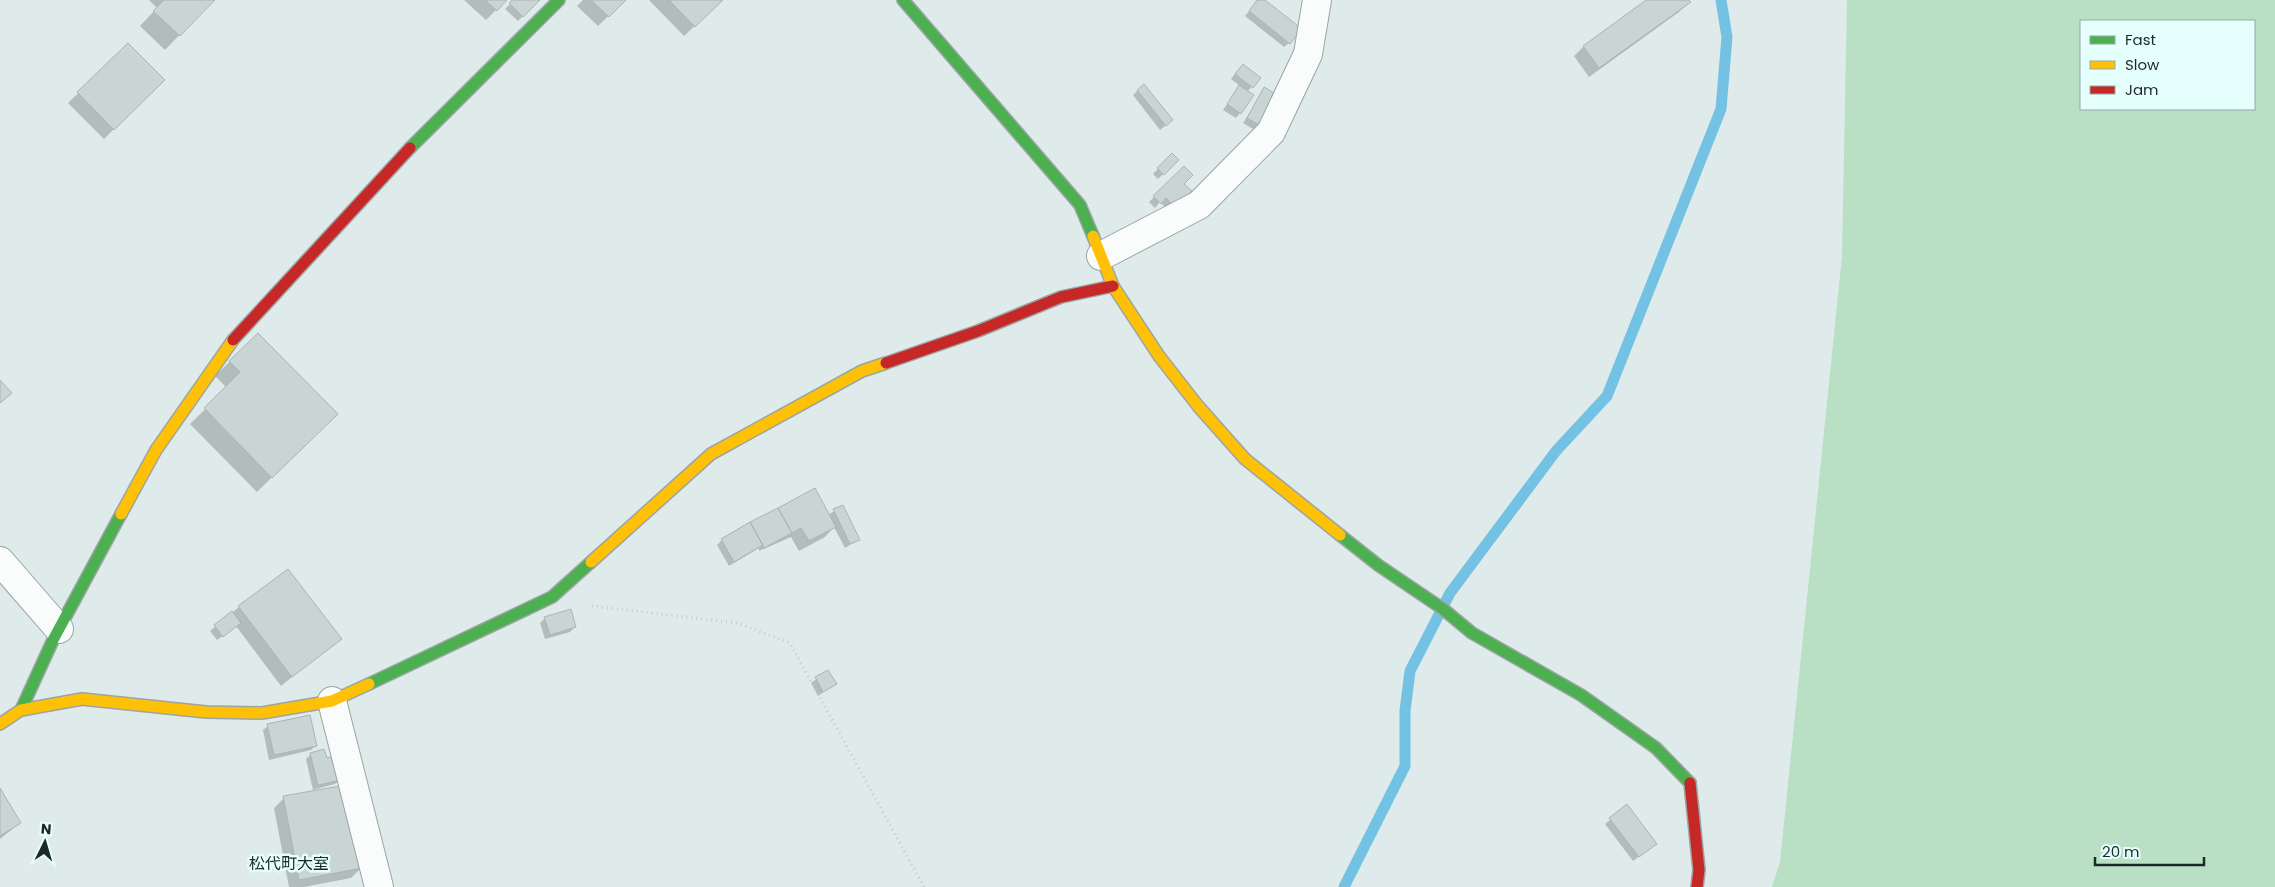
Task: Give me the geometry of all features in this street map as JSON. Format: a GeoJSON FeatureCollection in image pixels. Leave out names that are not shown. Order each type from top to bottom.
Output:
{"type":"FeatureCollection","features":[{"type":"Feature","properties":{"kind":"street"},"geometry":{"type":"LineString","coordinates":[[20,710],[59,629],[156,450],[233,340],[438,118],[559,0]]}},
{"type":"Feature","properties":{"kind":"street"},"geometry":{"type":"LineString","coordinates":[[903,0],[1080,204],[1113,286],[1159,356],[1198,406],[1245,458],[1378,565],[1443,609],[1472,633],[1581,695],[1656,748],[1690,783],[1699,870],[1697,887]]}},
{"type":"Feature","properties":{"kind":"street"},"geometry":{"type":"LineString","coordinates":[[1101,256],[1199,205],[1271,132],[1308,54],[1317,0]]}},
{"type":"Feature","properties":{"kind":"street"},"geometry":{"type":"LineString","coordinates":[[0,724],[20,710],[82,699],[206,712],[262,713],[332,701],[546,600],[657,505],[711,454],[862,371],[978,331],[1061,296],[1113,286]]}},
{"type":"Feature","properties":{"kind":"street"},"geometry":{"type":"LineString","coordinates":[[0,561],[59,629]]}},
{"type":"Feature","properties":{"kind":"street"},"geometry":{"type":"LineString","coordinates":[[332,701],[379,887]]}},
{"type":"Feature","properties":{"kind":"path"},"geometry":{"type":"LineString","coordinates":[[546,600],[736,623],[790,642],[924,887]]}},
{"type":"Feature","properties":{"kind":"green space"},"geometry":{"type":"Polygon","coordinates":[[[1847,0],[2275,0],[2275,887],[1772,887],[1780,862],[1842,256],[1847,0]]]}},
{"type":"Feature","properties":{"kind":"building"},"geometry":{"type":"Polygon","coordinates":[[[164,0],[215,0],[180,36],[153,11],[164,0]]]}},
{"type":"Feature","properties":{"kind":"building"},"geometry":{"type":"Polygon","coordinates":[[[485,0],[507,0],[497,11],[485,0]]]}},
{"type":"Feature","properties":{"kind":"building"},"geometry":{"type":"Polygon","coordinates":[[[512,0],[540,0],[523,17],[509,3],[512,0]]]}},
{"type":"Feature","properties":{"kind":"building"},"geometry":{"type":"Polygon","coordinates":[[[591,0],[626,0],[609,17],[591,0]]]}},
{"type":"Feature","properties":{"kind":"building"},"geometry":{"type":"Polygon","coordinates":[[[669,0],[723,0],[695,27],[669,0]]]}},
{"type":"Feature","properties":{"kind":"building"},"geometry":{"type":"Polygon","coordinates":[[[1257,0],[1265,0],[1302,29],[1290,44],[1249,11],[1257,0]]]}},
{"type":"Feature","properties":{"kind":"building"},"geometry":{"type":"Polygon","coordinates":[[[1646,0],[1689,0],[1691,2],[1599,68],[1583,46],[1646,0]]]}},
{"type":"Feature","properties":{"kind":"building"},"geometry":{"type":"Polygon","coordinates":[[[128,43],[165,80],[114,130],[77,92],[128,43]]]}},
{"type":"Feature","properties":{"kind":"building"},"geometry":{"type":"Polygon","coordinates":[[[1243,64],[1261,78],[1253,88],[1235,74],[1243,64]]]}},
{"type":"Feature","properties":{"kind":"building"},"geometry":{"type":"Polygon","coordinates":[[[1144,84],[1173,120],[1166,126],[1137,90],[1144,84]]]}},
{"type":"Feature","properties":{"kind":"building"},"geometry":{"type":"Polygon","coordinates":[[[1239,85],[1254,95],[1241,114],[1227,104],[1239,85]]]}},
{"type":"Feature","properties":{"kind":"building"},"geometry":{"type":"Polygon","coordinates":[[[1264,87],[1276,94],[1259,125],[1247,118],[1264,87]]]}},
{"type":"Feature","properties":{"kind":"building"},"geometry":{"type":"Polygon","coordinates":[[[1172,153],[1179,160],[1164,175],[1157,168],[1172,153]]]}},
{"type":"Feature","properties":{"kind":"building"},"geometry":{"type":"Polygon","coordinates":[[[1184,166],[1193,175],[1184,184],[1192,191],[1175,207],[1166,198],[1161,204],[1153,196],[1184,166]]]}},
{"type":"Feature","properties":{"kind":"building"},"geometry":{"type":"Polygon","coordinates":[[[258,333],[338,414],[272,478],[204,408],[240,372],[229,361],[258,333]]]}},
{"type":"Feature","properties":{"kind":"building"},"geometry":{"type":"Polygon","coordinates":[[[0,380],[12,393],[0,403],[0,380]]]}},
{"type":"Feature","properties":{"kind":"building"},"geometry":{"type":"Polygon","coordinates":[[[815,488],[836,527],[809,541],[801,528],[792,533],[778,508],[815,488]]]}},
{"type":"Feature","properties":{"kind":"building"},"geometry":{"type":"Polygon","coordinates":[[[843,505],[860,540],[850,544],[833,509],[843,505]]]}},
{"type":"Feature","properties":{"kind":"building"},"geometry":{"type":"Polygon","coordinates":[[[778,508],[792,533],[764,548],[750,522],[778,508]]]}},
{"type":"Feature","properties":{"kind":"building"},"geometry":{"type":"Polygon","coordinates":[[[750,522],[763,545],[734,562],[721,539],[750,522]]]}},
{"type":"Feature","properties":{"kind":"building"},"geometry":{"type":"Polygon","coordinates":[[[288,569],[342,639],[292,677],[238,606],[288,569]]]}},
{"type":"Feature","properties":{"kind":"building"},"geometry":{"type":"Polygon","coordinates":[[[571,609],[576,627],[550,635],[544,617],[571,609]]]}},
{"type":"Feature","properties":{"kind":"building"},"geometry":{"type":"Polygon","coordinates":[[[232,611],[241,623],[223,637],[214,625],[232,611]]]}},
{"type":"Feature","properties":{"kind":"building"},"geometry":{"type":"Polygon","coordinates":[[[828,670],[837,684],[823,692],[815,677],[828,670]]]}},
{"type":"Feature","properties":{"kind":"building"},"geometry":{"type":"Polygon","coordinates":[[[310,715],[317,746],[274,755],[267,724],[310,715]]]}},
{"type":"Feature","properties":{"kind":"building"},"geometry":{"type":"Polygon","coordinates":[[[324,749],[327,758],[335,756],[341,780],[318,785],[310,753],[324,749]]]}},
{"type":"Feature","properties":{"kind":"building"},"geometry":{"type":"Polygon","coordinates":[[[346,785],[362,868],[299,880],[283,796],[346,785]]]}},
{"type":"Feature","properties":{"kind":"building"},"geometry":{"type":"Polygon","coordinates":[[[0,788],[21,823],[0,836],[0,788]]]}},
{"type":"Feature","properties":{"kind":"building"},"geometry":{"type":"Polygon","coordinates":[[[1627,804],[1657,844],[1639,857],[1609,818],[1627,804]]]}},
{"type":"Feature","properties":{"kind":"waterway"},"geometry":{"type":"LineString","coordinates":[[1344,887],[1405,766],[1405,711],[1410,671],[1450,593],[1556,451],[1607,396],[1721,109],[1727,37],[1721,0]]}},
{"type":"Feature","properties":{"kind":"traffic: fast"},"geometry":{"type":"LineString","coordinates":[[410,148],[559,0]]}},
{"type":"Feature","properties":{"kind":"traffic: fast"},"geometry":{"type":"LineString","coordinates":[[903,0],[1080,205],[1093,236]]}},
{"type":"Feature","properties":{"kind":"traffic: fast"},"geometry":{"type":"LineString","coordinates":[[21,710],[53,640],[121,514]]}},
{"type":"Feature","properties":{"kind":"traffic: fast"},"geometry":{"type":"LineString","coordinates":[[1340,535],[1378,565],[1443,609],[1472,633],[1581,695],[1656,748],[1690,783]]}},
{"type":"Feature","properties":{"kind":"traffic: fast"},"geometry":{"type":"LineString","coordinates":[[369,684],[552,597],[591,562]]}},
{"type":"Feature","properties":{"kind":"traffic: slow"},"geometry":{"type":"LineString","coordinates":[[1093,236],[1113,286],[1159,356],[1198,406],[1245,459],[1340,535]]}},
{"type":"Feature","properties":{"kind":"traffic: slow"},"geometry":{"type":"LineString","coordinates":[[121,514],[156,450],[233,340]]}},
{"type":"Feature","properties":{"kind":"traffic: slow"},"geometry":{"type":"LineString","coordinates":[[591,562],[711,454],[862,371],[886,363]]}},
{"type":"Feature","properties":{"kind":"traffic: slow"},"geometry":{"type":"LineString","coordinates":[[0,724],[21,710],[82,699],[206,712],[262,713],[332,701],[369,684]]}},
{"type":"Feature","properties":{"kind":"traffic: jam"},"geometry":{"type":"LineString","coordinates":[[233,340],[410,148]]}},
{"type":"Feature","properties":{"kind":"traffic: jam"},"geometry":{"type":"LineString","coordinates":[[886,363],[978,331],[1061,297],[1113,286]]}},
{"type":"Feature","properties":{"kind":"traffic: jam"},"geometry":{"type":"LineString","coordinates":[[1690,783],[1699,870],[1697,887]]}},
{"type":"Feature","properties":{"kind":"district","name":"松代町大室"},"geometry":{"type":"Point","coordinates":[289,863]}}]}
